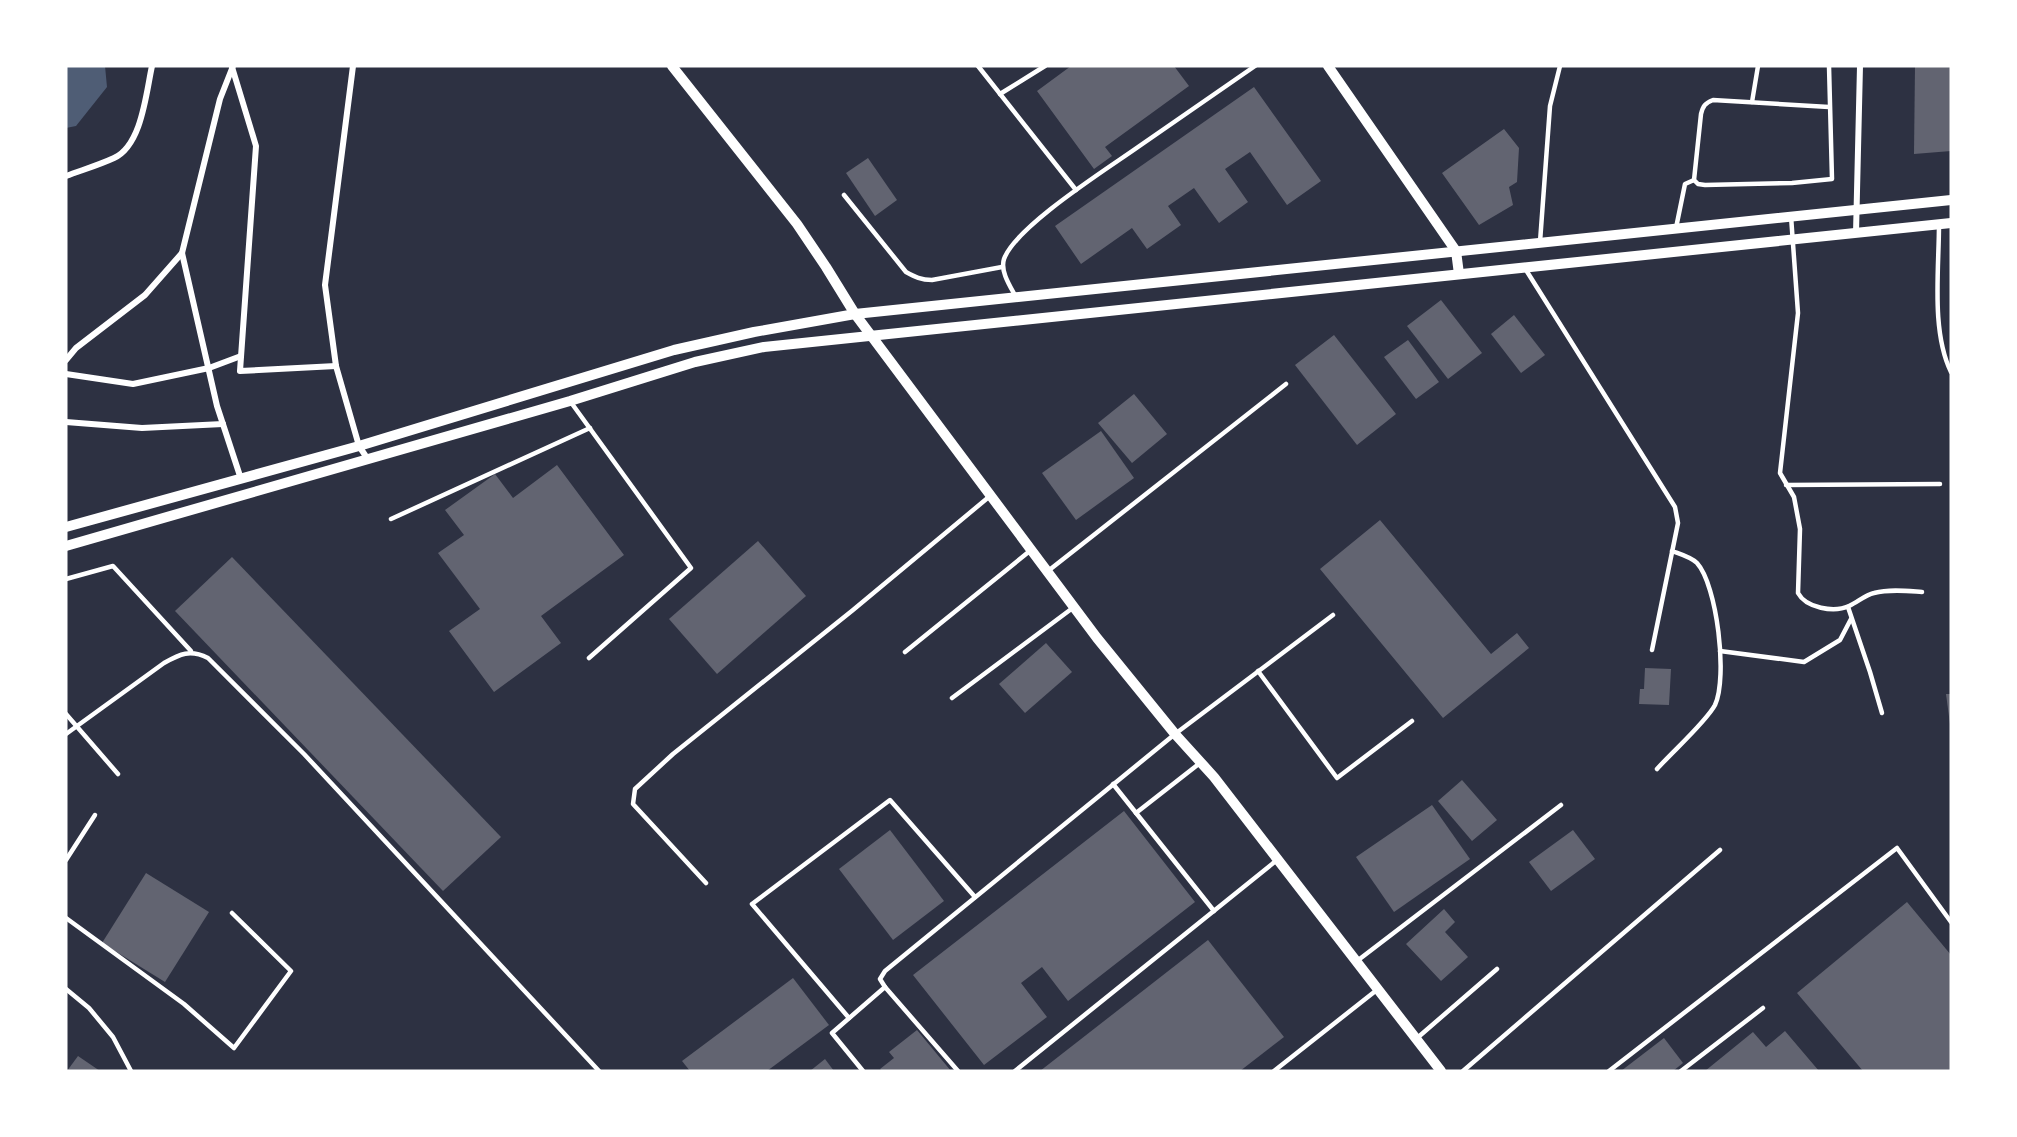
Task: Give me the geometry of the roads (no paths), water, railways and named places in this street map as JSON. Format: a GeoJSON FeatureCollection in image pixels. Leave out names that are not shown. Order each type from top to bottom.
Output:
{"type":"FeatureCollection","features":[{"type":"Feature","properties":{"kind":"street"},"geometry":{"type":"LineString","coordinates":[[66,176],[117,157],[128,147],[139,125],[152,66]]}},
{"type":"Feature","properties":{"kind":"street"},"geometry":{"type":"LineString","coordinates":[[232,66],[256,146],[240,371],[336,366]]}},
{"type":"Feature","properties":{"kind":"street"},"geometry":{"type":"LineString","coordinates":[[232,66],[220,99],[182,253],[209,368],[241,479]]}},
{"type":"Feature","properties":{"kind":"street"},"geometry":{"type":"LineString","coordinates":[[353,66],[325,285],[336,366],[359,446],[367,458]]}},
{"type":"Feature","properties":{"kind":"street"},"geometry":{"type":"LineString","coordinates":[[672,66],[797,224],[855,314],[1074,607],[1278,859],[1441,1071]]}},
{"type":"Feature","properties":{"kind":"street"},"geometry":{"type":"LineString","coordinates":[[1328,66],[1456,251],[1459,274]]}},
{"type":"Feature","properties":{"kind":"street"},"geometry":{"type":"LineString","coordinates":[[1856,233],[1860,66]]}},
{"type":"Feature","properties":{"kind":"street"},"geometry":{"type":"LineString","coordinates":[[66,527],[359,446],[674,350],[754,332],[855,314],[1951,200]]}},
{"type":"Feature","properties":{"kind":"street"},"geometry":{"type":"LineString","coordinates":[[66,546],[570,401],[695,362],[764,347],[1951,223]]}},
{"type":"Feature","properties":{"kind":"street"},"geometry":{"type":"LineString","coordinates":[[66,360],[76,348],[145,295],[182,253]]}},
{"type":"Feature","properties":{"kind":"street"},"geometry":{"type":"LineString","coordinates":[[66,374],[133,384],[209,368],[241,356]]}},
{"type":"Feature","properties":{"kind":"street"},"geometry":{"type":"LineString","coordinates":[[66,422],[142,428],[224,424]]}},
{"type":"Feature","properties":{"kind":"lane"},"geometry":{"type":"LineString","coordinates":[[978,66],[1076,190]]}},
{"type":"Feature","properties":{"kind":"lane"},"geometry":{"type":"LineString","coordinates":[[1000,94],[1045,66]]}},
{"type":"Feature","properties":{"kind":"lane"},"geometry":{"type":"LineString","coordinates":[[1016,297],[1002,267],[1004,258],[1011,247],[1026,231],[1076,190],[1256,66]]}},
{"type":"Feature","properties":{"kind":"lane"},"geometry":{"type":"LineString","coordinates":[[1540,242],[1550,106],[1560,66]]}},
{"type":"Feature","properties":{"kind":"lane"},"geometry":{"type":"LineString","coordinates":[[1752,102],[1758,66]]}},
{"type":"Feature","properties":{"kind":"lane"},"geometry":{"type":"LineString","coordinates":[[1694,180],[1698,184],[1705,185],[1792,183],[1832,179],[1828,107],[1829,66]]}},
{"type":"Feature","properties":{"kind":"lane"},"geometry":{"type":"LineString","coordinates":[[1694,180],[1702,107],[1706,103],[1713,100],[1828,107]]}},
{"type":"Feature","properties":{"kind":"lane"},"geometry":{"type":"LineString","coordinates":[[1676,228],[1685,184],[1694,180]]}},
{"type":"Feature","properties":{"kind":"lane"},"geometry":{"type":"LineString","coordinates":[[844,195],[906,272],[913,276],[932,280],[1002,267]]}},
{"type":"Feature","properties":{"kind":"lane"},"geometry":{"type":"LineString","coordinates":[[1791,216],[1798,313],[1780,472],[1794,497],[1800,529],[1798,593],[1801,599],[1822,608],[1848,607],[1872,593],[1884,591],[1922,592]]}},
{"type":"Feature","properties":{"kind":"lane"},"geometry":{"type":"LineString","coordinates":[[1939,224],[1939,328],[1944,358],[1951,372]]}},
{"type":"Feature","properties":{"kind":"lane"},"geometry":{"type":"LineString","coordinates":[[1524,267],[1675,507],[1678,523],[1652,650]]}},
{"type":"Feature","properties":{"kind":"lane"},"geometry":{"type":"LineString","coordinates":[[1047,571],[1286,384]]}},
{"type":"Feature","properties":{"kind":"lane"},"geometry":{"type":"LineString","coordinates":[[570,401],[692,568],[589,658]]}},
{"type":"Feature","properties":{"kind":"lane"},"geometry":{"type":"LineString","coordinates":[[392,519],[590,428]]}},
{"type":"Feature","properties":{"kind":"lane"},"geometry":{"type":"LineString","coordinates":[[1786,485],[1940,484]]}},
{"type":"Feature","properties":{"kind":"lane"},"geometry":{"type":"LineString","coordinates":[[706,883],[633,804],[635,789],[673,754],[853,610],[990,496]]}},
{"type":"Feature","properties":{"kind":"lane"},"geometry":{"type":"LineString","coordinates":[[904,652],[1031,549]]}},
{"type":"Feature","properties":{"kind":"lane"},"geometry":{"type":"LineString","coordinates":[[1657,769],[1711,711],[1716,702],[1722,672],[1717,624],[1703,572],[1695,561],[1672,551]]}},
{"type":"Feature","properties":{"kind":"lane"},"geometry":{"type":"LineString","coordinates":[[66,579],[113,566],[190,651],[208,658],[304,754],[599,1071]]}},
{"type":"Feature","properties":{"kind":"lane"},"geometry":{"type":"LineString","coordinates":[[952,698],[1074,607]]}},
{"type":"Feature","properties":{"kind":"lane"},"geometry":{"type":"LineString","coordinates":[[1848,607],[1882,713]]}},
{"type":"Feature","properties":{"kind":"lane"},"geometry":{"type":"LineString","coordinates":[[958,1071],[885,987],[880,979],[885,971],[1175,734],[1333,615]]}},
{"type":"Feature","properties":{"kind":"lane"},"geometry":{"type":"LineString","coordinates":[[1720,651],[1804,662],[1840,640],[1851,619]]}},
{"type":"Feature","properties":{"kind":"lane"},"geometry":{"type":"LineString","coordinates":[[66,734],[164,663],[190,651]]}},
{"type":"Feature","properties":{"kind":"lane"},"geometry":{"type":"LineString","coordinates":[[1258,671],[1337,778],[1412,722]]}},
{"type":"Feature","properties":{"kind":"lane"},"geometry":{"type":"LineString","coordinates":[[66,714],[118,774]]}},
{"type":"Feature","properties":{"kind":"lane"},"geometry":{"type":"LineString","coordinates":[[1136,813],[1201,762]]}},
{"type":"Feature","properties":{"kind":"lane"},"geometry":{"type":"LineString","coordinates":[[1113,784],[1214,910]]}},
{"type":"Feature","properties":{"kind":"lane"},"geometry":{"type":"LineString","coordinates":[[849,1018],[752,904],[891,800],[975,897]]}},
{"type":"Feature","properties":{"kind":"lane"},"geometry":{"type":"LineString","coordinates":[[1357,961],[1561,805]]}},
{"type":"Feature","properties":{"kind":"lane"},"geometry":{"type":"LineString","coordinates":[[66,860],[95,815]]}},
{"type":"Feature","properties":{"kind":"lane"},"geometry":{"type":"LineString","coordinates":[[1609,1071],[1897,848],[1951,922]]}},
{"type":"Feature","properties":{"kind":"lane"},"geometry":{"type":"LineString","coordinates":[[1463,1071],[1720,850]]}},
{"type":"Feature","properties":{"kind":"lane"},"geometry":{"type":"LineString","coordinates":[[1016,1071],[1278,859]]}},
{"type":"Feature","properties":{"kind":"lane"},"geometry":{"type":"LineString","coordinates":[[66,918],[184,1004],[234,1048],[291,971],[232,913]]}},
{"type":"Feature","properties":{"kind":"lane"},"geometry":{"type":"LineString","coordinates":[[1416,1039],[1497,969]]}},
{"type":"Feature","properties":{"kind":"lane"},"geometry":{"type":"LineString","coordinates":[[863,1071],[832,1033],[885,987]]}},
{"type":"Feature","properties":{"kind":"lane"},"geometry":{"type":"LineString","coordinates":[[66,989],[89,1008],[113,1037],[131,1071]]}},
{"type":"Feature","properties":{"kind":"lane"},"geometry":{"type":"LineString","coordinates":[[1274,1071],[1378,989]]}},
{"type":"Feature","properties":{"kind":"lane"},"geometry":{"type":"LineString","coordinates":[[1681,1071],[1762,1008]]}},
{"type":"Feature","properties":{"kind":"water"},"geometry":{"type":"Polygon","coordinates":[[[66,66],[105,66],[107,87],[76,126],[66,128],[66,66]]]}}]}
